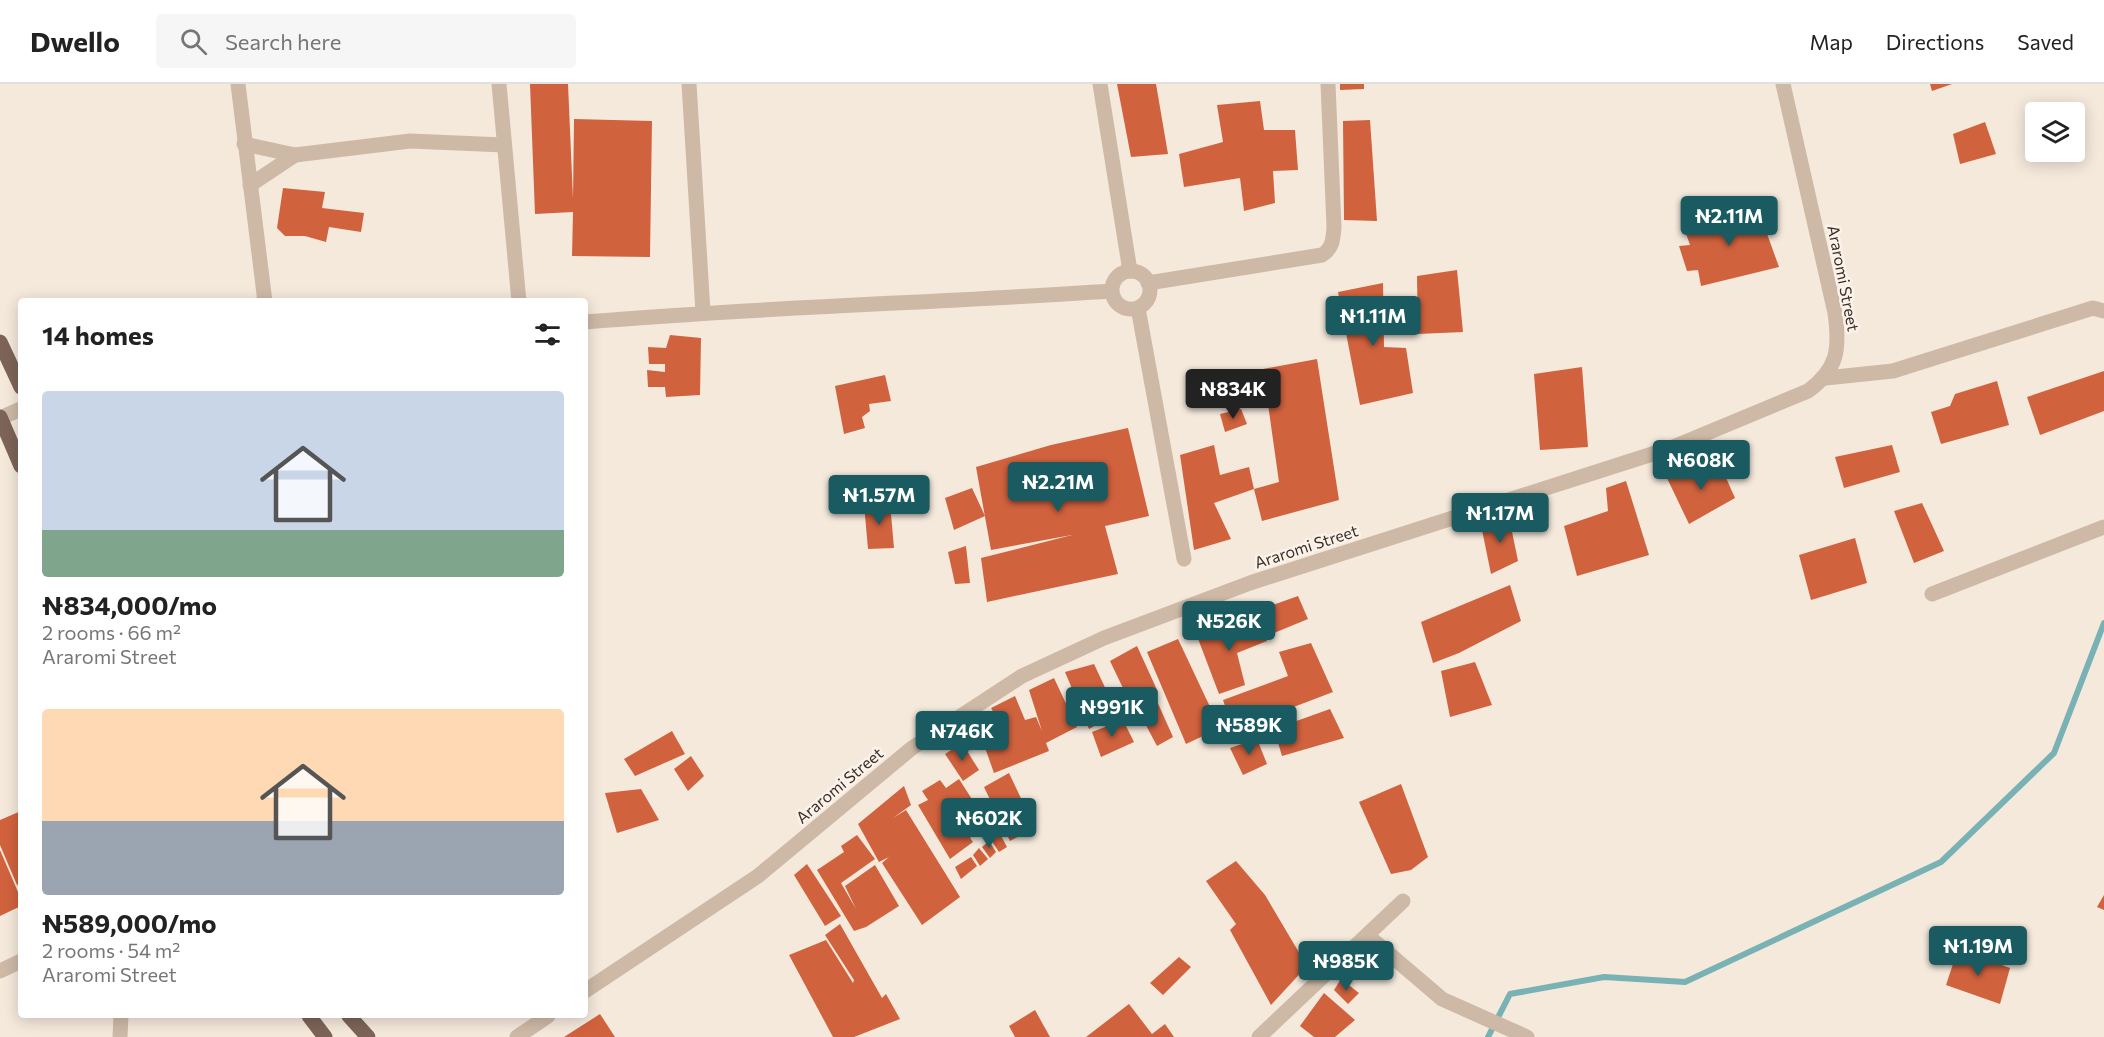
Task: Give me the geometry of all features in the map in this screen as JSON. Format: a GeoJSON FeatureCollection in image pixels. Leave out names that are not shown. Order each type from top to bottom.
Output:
{"type":"FeatureCollection","features":[{"type":"Feature","properties":{"kind":"main road"},"geometry":{"type":"LineString","coordinates":[[0,342],[18,381]]}},
{"type":"Feature","properties":{"kind":"main road"},"geometry":{"type":"LineString","coordinates":[[0,418],[18,459]]}},
{"type":"Feature","properties":{"kind":"main road"},"geometry":{"type":"LineString","coordinates":[[311,1018],[325,1037]]}},
{"type":"Feature","properties":{"kind":"main road"},"geometry":{"type":"LineString","coordinates":[[351,1018],[368,1037]]}},
{"type":"Feature","properties":{"kind":"street"},"geometry":{"type":"LineString","coordinates":[[238,84],[264,298]]}},
{"type":"Feature","properties":{"kind":"street"},"geometry":{"type":"LineString","coordinates":[[499,84],[519,298]]}},
{"type":"Feature","properties":{"kind":"street"},"geometry":{"type":"LineString","coordinates":[[689,84],[703,312]]}},
{"type":"Feature","properties":{"kind":"street"},"geometry":{"type":"LineString","coordinates":[[1100,84],[1130,271]]}},
{"type":"Feature","properties":{"kind":"street"},"geometry":{"type":"LineString","coordinates":[[1148,283],[1322,255],[1328,251],[1332,245],[1334,227],[1328,84]]}},
{"type":"Feature","properties":{"kind":"street","name":"Araromi Street"},"geometry":{"type":"LineString","coordinates":[[588,989],[758,876],[912,748],[1022,676],[1104,638],[1250,583],[1671,448],[1808,391],[1826,378],[1839,339],[1783,84]]}},
{"type":"Feature","properties":{"kind":"street"},"geometry":{"type":"LineString","coordinates":[[244,144],[295,155],[410,141],[504,146]]}},
{"type":"Feature","properties":{"kind":"street"},"geometry":{"type":"LineString","coordinates":[[250,185],[295,155]]}},
{"type":"Feature","properties":{"kind":"street"},"geometry":{"type":"LineString","coordinates":[[1130,271],[1144,276],[1148,283],[1149,297],[1138,308],[1131,310],[1117,304],[1111,291],[1117,277],[1130,271]]}},
{"type":"Feature","properties":{"kind":"street"},"geometry":{"type":"LineString","coordinates":[[588,322],[703,312],[961,301],[1111,291]]}},
{"type":"Feature","properties":{"kind":"street"},"geometry":{"type":"LineString","coordinates":[[1138,308],[1184,559]]}},
{"type":"Feature","properties":{"kind":"street"},"geometry":{"type":"LineString","coordinates":[[1826,378],[1893,371],[2093,308],[2104,311]]}},
{"type":"Feature","properties":{"kind":"street"},"geometry":{"type":"LineString","coordinates":[[0,418],[18,410]]}},
{"type":"Feature","properties":{"kind":"street"},"geometry":{"type":"LineString","coordinates":[[1932,594],[2104,527]]}},
{"type":"Feature","properties":{"kind":"street"},"geometry":{"type":"LineString","coordinates":[[1259,1037],[1403,901]]}},
{"type":"Feature","properties":{"kind":"street"},"geometry":{"type":"LineString","coordinates":[[1367,935],[1442,999],[1527,1037]]}},
{"type":"Feature","properties":{"kind":"street"},"geometry":{"type":"LineString","coordinates":[[0,970],[18,962]]}},
{"type":"Feature","properties":{"kind":"street"},"geometry":{"type":"LineString","coordinates":[[120,1037],[121,1018]]}},
{"type":"Feature","properties":{"kind":"street"},"geometry":{"type":"LineString","coordinates":[[517,1037],[545,1018]]}},
{"type":"Feature","properties":{"kind":"building"},"geometry":{"type":"Polygon","coordinates":[[[530,84],[568,84],[573,199],[574,119],[652,121],[650,257],[572,256],[573,212],[535,214],[530,84]]]}},
{"type":"Feature","properties":{"kind":"building"},"geometry":{"type":"Polygon","coordinates":[[[1117,84],[1156,84],[1168,154],[1131,157],[1117,84]]]}},
{"type":"Feature","properties":{"kind":"building"},"geometry":{"type":"Polygon","coordinates":[[[1340,84],[1364,84],[1364,89],[1340,90],[1340,84]]]}},
{"type":"Feature","properties":{"kind":"building"},"geometry":{"type":"Polygon","coordinates":[[[1930,84],[1952,84],[1932,91],[1930,84]]]}},
{"type":"Feature","properties":{"kind":"building"},"geometry":{"type":"Polygon","coordinates":[[[1260,101],[1264,130],[1295,130],[1298,170],[1273,171],[1275,203],[1244,211],[1240,178],[1184,187],[1179,154],[1223,142],[1217,105],[1260,101]]]}},
{"type":"Feature","properties":{"kind":"building"},"geometry":{"type":"Polygon","coordinates":[[[1370,120],[1377,221],[1344,220],[1343,121],[1370,120]]]}},
{"type":"Feature","properties":{"kind":"building"},"geometry":{"type":"Polygon","coordinates":[[[1985,122],[1996,154],[1960,164],[1953,134],[1985,122]]]}},
{"type":"Feature","properties":{"kind":"building"},"geometry":{"type":"Polygon","coordinates":[[[283,188],[325,192],[322,208],[364,213],[361,232],[329,227],[326,242],[305,236],[285,236],[277,228],[283,188]]]}},
{"type":"Feature","properties":{"kind":"building"},"geometry":{"type":"Polygon","coordinates":[[[1757,206],[1779,267],[1701,286],[1698,270],[1687,271],[1679,246],[1690,245],[1684,228],[1757,206]]]}},
{"type":"Feature","properties":{"kind":"building"},"geometry":{"type":"Polygon","coordinates":[[[1457,270],[1463,332],[1418,334],[1417,276],[1457,270]]]}},
{"type":"Feature","properties":{"kind":"building"},"geometry":{"type":"Polygon","coordinates":[[[1383,283],[1384,347],[1406,348],[1413,393],[1360,405],[1338,292],[1383,283]]]}},
{"type":"Feature","properties":{"kind":"building"},"geometry":{"type":"Polygon","coordinates":[[[670,335],[701,338],[700,395],[666,397],[665,387],[648,387],[647,370],[665,372],[665,364],[649,364],[648,347],[666,348],[670,335]]]}},
{"type":"Feature","properties":{"kind":"building"},"geometry":{"type":"Polygon","coordinates":[[[1317,359],[1339,500],[1262,521],[1254,489],[1279,482],[1263,369],[1317,359]]]}},
{"type":"Feature","properties":{"kind":"building"},"geometry":{"type":"Polygon","coordinates":[[[1582,367],[1588,447],[1540,450],[1534,374],[1582,367]]]}},
{"type":"Feature","properties":{"kind":"building"},"geometry":{"type":"Polygon","coordinates":[[[2104,371],[2104,411],[2040,435],[2027,397],[2104,371]]]}},
{"type":"Feature","properties":{"kind":"building"},"geometry":{"type":"Polygon","coordinates":[[[885,375],[891,401],[869,404],[870,411],[862,417],[865,428],[844,434],[835,386],[885,375]]]}},
{"type":"Feature","properties":{"kind":"building"},"geometry":{"type":"Polygon","coordinates":[[[1997,381],[2009,425],[1941,444],[1931,412],[1950,406],[1955,394],[1997,381]]]}},
{"type":"Feature","properties":{"kind":"building"},"geometry":{"type":"Polygon","coordinates":[[[1241,409],[1247,424],[1225,432],[1220,414],[1241,409]]]}},
{"type":"Feature","properties":{"kind":"building"},"geometry":{"type":"Polygon","coordinates":[[[1128,428],[1149,516],[1105,526],[1118,574],[987,602],[981,558],[1072,535],[991,550],[976,467],[1051,445],[1128,428]]]}},
{"type":"Feature","properties":{"kind":"building"},"geometry":{"type":"Polygon","coordinates":[[[1214,445],[1220,475],[1249,467],[1254,489],[1214,503],[1231,539],[1194,550],[1180,455],[1214,445]]]}},
{"type":"Feature","properties":{"kind":"building"},"geometry":{"type":"Polygon","coordinates":[[[1892,445],[1900,472],[1844,488],[1835,457],[1892,445]]]}},
{"type":"Feature","properties":{"kind":"building"},"geometry":{"type":"Polygon","coordinates":[[[1718,460],[1735,498],[1689,524],[1666,476],[1683,469],[1690,476],[1718,460]]]}},
{"type":"Feature","properties":{"kind":"building"},"geometry":{"type":"Polygon","coordinates":[[[1626,481],[1649,555],[1577,576],[1564,526],[1608,511],[1606,488],[1626,481]]]}},
{"type":"Feature","properties":{"kind":"building"},"geometry":{"type":"Polygon","coordinates":[[[972,488],[985,516],[954,530],[945,498],[972,488]]]}},
{"type":"Feature","properties":{"kind":"building"},"geometry":{"type":"Polygon","coordinates":[[[890,503],[894,548],[868,549],[864,504],[890,503]]]}},
{"type":"Feature","properties":{"kind":"building"},"geometry":{"type":"Polygon","coordinates":[[[1922,503],[1944,551],[1914,563],[1894,511],[1922,503]]]}},
{"type":"Feature","properties":{"kind":"building"},"geometry":{"type":"Polygon","coordinates":[[[1509,517],[1518,561],[1491,574],[1481,525],[1509,517]]]}},
{"type":"Feature","properties":{"kind":"building"},"geometry":{"type":"Polygon","coordinates":[[[1855,538],[1867,583],[1811,600],[1799,555],[1855,538]]]}},
{"type":"Feature","properties":{"kind":"building"},"geometry":{"type":"Polygon","coordinates":[[[966,546],[970,583],[955,584],[948,552],[966,546]]]}},
{"type":"Feature","properties":{"kind":"building"},"geometry":{"type":"Polygon","coordinates":[[[1510,585],[1521,621],[1459,653],[1433,663],[1421,622],[1510,585]]]}},
{"type":"Feature","properties":{"kind":"building"},"geometry":{"type":"Polygon","coordinates":[[[1298,596],[1308,619],[1274,633],[1264,608],[1298,596]]]}},
{"type":"Feature","properties":{"kind":"building"},"geometry":{"type":"Polygon","coordinates":[[[1244,619],[1245,628],[1259,622],[1267,641],[1237,653],[1245,685],[1219,694],[1197,636],[1244,619]]]}},
{"type":"Feature","properties":{"kind":"building"},"geometry":{"type":"Polygon","coordinates":[[[1178,639],[1220,728],[1186,744],[1147,652],[1178,639]]]}},
{"type":"Feature","properties":{"kind":"building"},"geometry":{"type":"Polygon","coordinates":[[[1311,643],[1333,692],[1233,730],[1223,700],[1288,676],[1279,652],[1311,643]]]}},
{"type":"Feature","properties":{"kind":"building"},"geometry":{"type":"Polygon","coordinates":[[[1137,646],[1158,692],[1133,709],[1110,661],[1137,646]]]}},
{"type":"Feature","properties":{"kind":"building"},"geometry":{"type":"Polygon","coordinates":[[[1475,662],[1492,705],[1450,717],[1441,671],[1475,662]]]}},
{"type":"Feature","properties":{"kind":"building"},"geometry":{"type":"Polygon","coordinates":[[[1094,664],[1117,713],[1089,729],[1065,672],[1094,664]]]}},
{"type":"Feature","properties":{"kind":"building"},"geometry":{"type":"Polygon","coordinates":[[[1054,678],[1077,727],[1046,743],[1049,751],[994,773],[979,731],[999,722],[991,708],[1015,696],[1025,720],[1036,717],[1042,731],[1029,690],[1054,678]]]}},
{"type":"Feature","properties":{"kind":"building"},"geometry":{"type":"Polygon","coordinates":[[[1156,699],[1173,737],[1157,746],[1139,712],[1156,699]]]}},
{"type":"Feature","properties":{"kind":"building"},"geometry":{"type":"Polygon","coordinates":[[[1330,709],[1344,738],[1282,756],[1274,729],[1330,709]]]}},
{"type":"Feature","properties":{"kind":"building"},"geometry":{"type":"Polygon","coordinates":[[[1123,720],[1134,742],[1101,757],[1092,732],[1123,720]]]}},
{"type":"Feature","properties":{"kind":"building"},"geometry":{"type":"Polygon","coordinates":[[[672,731],[685,754],[635,776],[624,759],[672,731]]]}},
{"type":"Feature","properties":{"kind":"building"},"geometry":{"type":"Polygon","coordinates":[[[1257,739],[1267,764],[1243,775],[1230,748],[1257,739]]]}},
{"type":"Feature","properties":{"kind":"building"},"geometry":{"type":"Polygon","coordinates":[[[962,743],[979,770],[963,781],[945,754],[962,743]]]}},
{"type":"Feature","properties":{"kind":"building"},"geometry":{"type":"Polygon","coordinates":[[[691,756],[704,776],[688,791],[674,769],[691,756]]]}},
{"type":"Feature","properties":{"kind":"building"},"geometry":{"type":"Polygon","coordinates":[[[1009,773],[1035,828],[1010,841],[984,787],[1009,773]]]}},
{"type":"Feature","properties":{"kind":"building"},"geometry":{"type":"Polygon","coordinates":[[[959,779],[977,807],[980,804],[991,821],[970,838],[973,842],[950,859],[918,805],[928,800],[922,791],[940,780],[946,788],[959,779]]]}},
{"type":"Feature","properties":{"kind":"building"},"geometry":{"type":"Polygon","coordinates":[[[1401,784],[1428,857],[1411,870],[1391,874],[1359,802],[1401,784]]]}},
{"type":"Feature","properties":{"kind":"building"},"geometry":{"type":"Polygon","coordinates":[[[904,786],[911,805],[893,818],[906,810],[960,897],[922,925],[882,863],[889,857],[879,862],[858,824],[904,786]]]}},
{"type":"Feature","properties":{"kind":"building"},"geometry":{"type":"Polygon","coordinates":[[[641,789],[659,820],[617,833],[605,793],[641,789]]]}},
{"type":"Feature","properties":{"kind":"building"},"geometry":{"type":"Polygon","coordinates":[[[18,812],[18,885],[0,845],[0,820],[18,812]]]}},
{"type":"Feature","properties":{"kind":"building"},"geometry":{"type":"Polygon","coordinates":[[[999,832],[1007,847],[999,852],[991,840],[999,832]]]}},
{"type":"Feature","properties":{"kind":"building"},"geometry":{"type":"Polygon","coordinates":[[[857,835],[875,859],[841,883],[856,909],[845,886],[875,865],[899,906],[866,927],[854,931],[817,870],[844,852],[841,846],[857,835]]]}},
{"type":"Feature","properties":{"kind":"building"},"geometry":{"type":"Polygon","coordinates":[[[989,841],[996,852],[990,858],[982,847],[989,841]]]}},
{"type":"Feature","properties":{"kind":"building"},"geometry":{"type":"Polygon","coordinates":[[[979,848],[988,859],[980,866],[973,855],[979,848]]]}},
{"type":"Feature","properties":{"kind":"building"},"geometry":{"type":"Polygon","coordinates":[[[0,850],[18,892],[18,907],[0,916],[0,850]]]}},
{"type":"Feature","properties":{"kind":"building"},"geometry":{"type":"Polygon","coordinates":[[[971,857],[977,866],[961,879],[955,867],[971,857]]]}},
{"type":"Feature","properties":{"kind":"building"},"geometry":{"type":"Polygon","coordinates":[[[1236,861],[1265,895],[1307,966],[1271,1005],[1230,930],[1236,924],[1206,881],[1236,861]]]}},
{"type":"Feature","properties":{"kind":"building"},"geometry":{"type":"Polygon","coordinates":[[[807,864],[841,916],[825,926],[794,875],[807,864]]]}},
{"type":"Feature","properties":{"kind":"building"},"geometry":{"type":"Polygon","coordinates":[[[2104,895],[2104,910],[2097,907],[2104,895]]]}},
{"type":"Feature","properties":{"kind":"building"},"geometry":{"type":"Polygon","coordinates":[[[840,924],[882,998],[886,994],[900,1019],[854,1037],[833,1037],[789,955],[826,940],[853,983],[854,980],[825,935],[840,924]]]}},
{"type":"Feature","properties":{"kind":"building"},"geometry":{"type":"Polygon","coordinates":[[[1958,949],[2010,968],[2000,1004],[1946,985],[1958,949]]]}},
{"type":"Feature","properties":{"kind":"building"},"geometry":{"type":"Polygon","coordinates":[[[1179,957],[1191,967],[1163,995],[1150,983],[1179,957]]]}},
{"type":"Feature","properties":{"kind":"building"},"geometry":{"type":"Polygon","coordinates":[[[1341,979],[1359,993],[1348,1004],[1334,990],[1341,979]]]}},
{"type":"Feature","properties":{"kind":"building"},"geometry":{"type":"Polygon","coordinates":[[[1324,993],[1355,1020],[1335,1037],[1314,1037],[1300,1026],[1324,993]]]}},
{"type":"Feature","properties":{"kind":"building"},"geometry":{"type":"Polygon","coordinates":[[[1129,1004],[1152,1034],[1165,1024],[1174,1037],[1086,1037],[1129,1004]]]}},
{"type":"Feature","properties":{"kind":"building"},"geometry":{"type":"Polygon","coordinates":[[[1035,1010],[1050,1037],[1015,1037],[1009,1026],[1035,1010]]]}},
{"type":"Feature","properties":{"kind":"building"},"geometry":{"type":"Polygon","coordinates":[[[600,1014],[615,1037],[564,1037],[600,1014]]]}},
{"type":"Feature","properties":{"kind":"waterway"},"geometry":{"type":"LineString","coordinates":[[1488,1037],[1510,994],[1604,977],[1685,982],[1941,862],[2054,753],[2104,623]]}}]}
